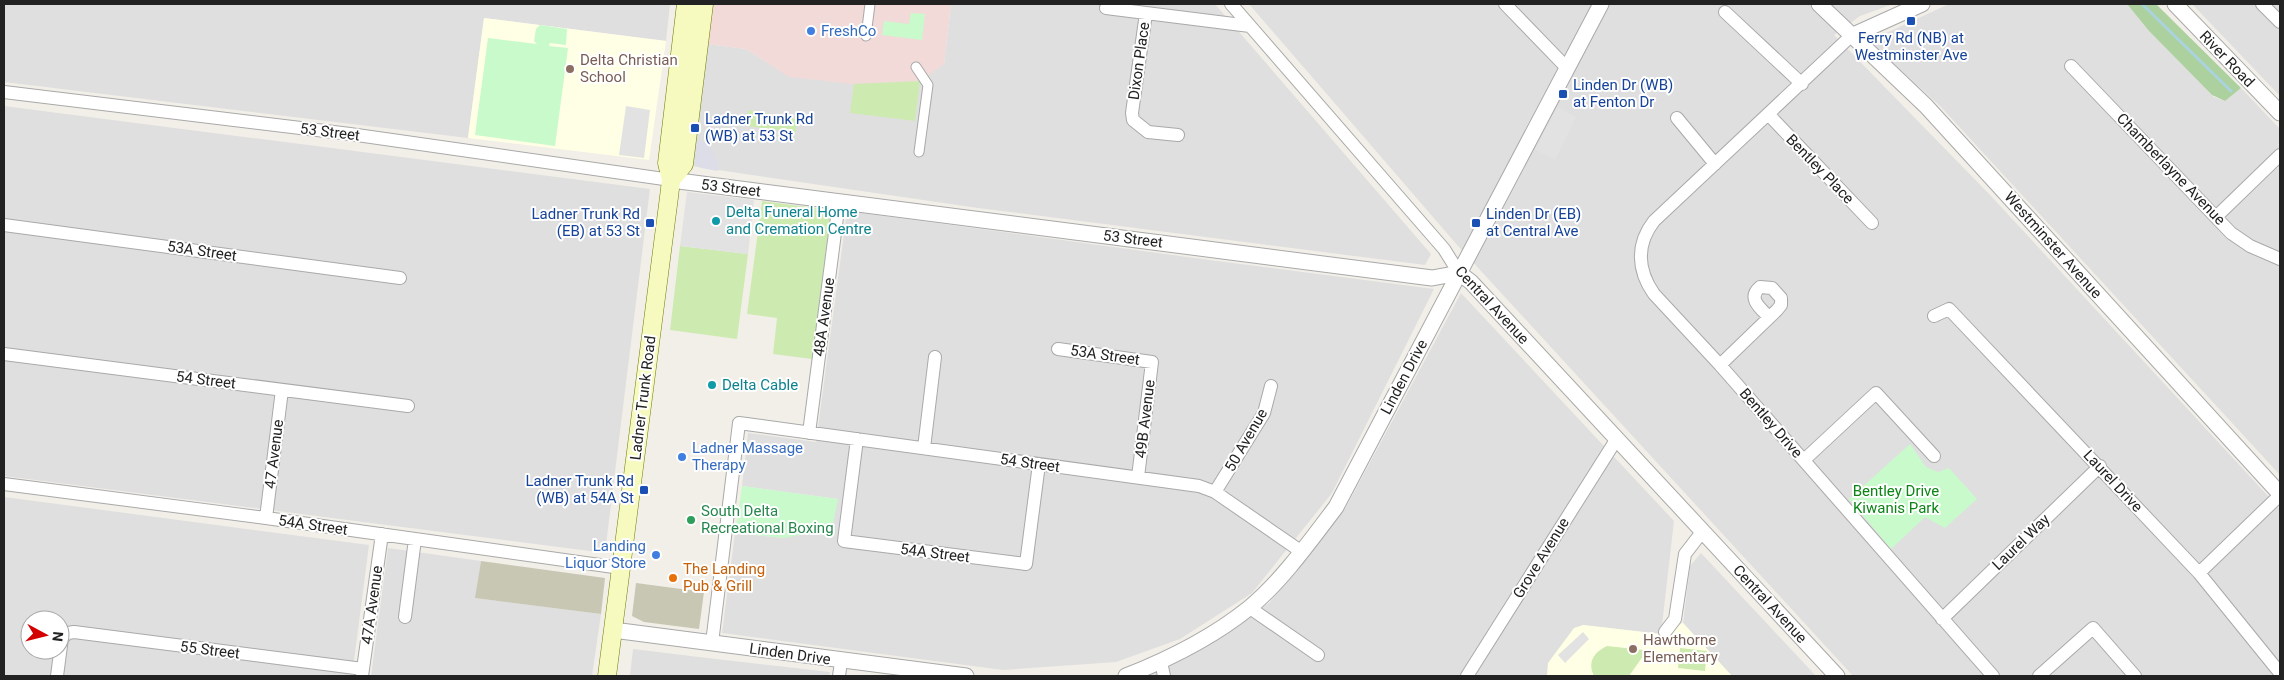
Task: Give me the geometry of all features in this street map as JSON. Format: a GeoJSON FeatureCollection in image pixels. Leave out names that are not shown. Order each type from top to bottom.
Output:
{"type":"FeatureCollection","features":[{"type":"Feature","properties":{"kind":"main road","name":"Ladner Trunk Road"},"geometry":{"type":"LineString","coordinates":[[608,676],[671,180],[667,163],[686,4]]}},
{"type":"Feature","properties":{"kind":"main road","name":"Ladner Trunk Road"},"geometry":{"type":"LineString","coordinates":[[671,180],[684,164],[704,4]]}},
{"type":"Feature","properties":{"kind":"street"},"geometry":{"type":"LineString","coordinates":[[866,36],[870,4]]}},
{"type":"Feature","properties":{"kind":"street","name":"Central Avenue"},"geometry":{"type":"LineString","coordinates":[[1231,4],[1444,249],[1459,273],[1471,282],[1837,676]]}},
{"type":"Feature","properties":{"kind":"street"},"geometry":{"type":"LineString","coordinates":[[1505,4],[1567,68]]}},
{"type":"Feature","properties":{"kind":"street","name":"Linden Drive"},"geometry":{"type":"LineString","coordinates":[[1126,676],[1163,669],[1250,608],[1302,552],[1336,507],[1601,4]]}},
{"type":"Feature","properties":{"kind":"street","name":"Westminster Avenue"},"geometry":{"type":"LineString","coordinates":[[1819,4],[1926,106],[2280,495]]}},
{"type":"Feature","properties":{"kind":"street"},"geometry":{"type":"LineString","coordinates":[[1851,36],[1922,4]]}},
{"type":"Feature","properties":{"kind":"street","name":"River Road"},"geometry":{"type":"LineString","coordinates":[[2175,4],[2280,113]]}},
{"type":"Feature","properties":{"kind":"street"},"geometry":{"type":"LineString","coordinates":[[2262,4],[2280,22]]}},
{"type":"Feature","properties":{"kind":"street"},"geometry":{"type":"LineString","coordinates":[[1106,8],[1250,26]]}},
{"type":"Feature","properties":{"kind":"street"},"geometry":{"type":"LineString","coordinates":[[1725,12],[1802,84]]}},
{"type":"Feature","properties":{"kind":"street","name":"Dixon Place"},"geometry":{"type":"LineString","coordinates":[[1146,13],[1132,113],[1133,120],[1148,132],[1178,135]]}},
{"type":"Feature","properties":{"kind":"street","name":"Bentley Drive"},"geometry":{"type":"LineString","coordinates":[[1851,36],[1650,227],[1642,244],[1640,261],[1647,284],[1654,294],[1720,365],[1993,676]]}},
{"type":"Feature","properties":{"kind":"street","name":"Chamberlayne Avenue"},"geometry":{"type":"LineString","coordinates":[[2071,66],[2241,240],[2280,259]]}},
{"type":"Feature","properties":{"kind":"street"},"geometry":{"type":"LineString","coordinates":[[916,67],[928,85],[919,152]]}},
{"type":"Feature","properties":{"kind":"street","name":"53 Street"},"geometry":{"type":"LineString","coordinates":[[4,92],[350,134],[671,180],[1432,278],[1459,273]]}},
{"type":"Feature","properties":{"kind":"street","name":"Bentley Place"},"geometry":{"type":"LineString","coordinates":[[1769,115],[1872,223]]}},
{"type":"Feature","properties":{"kind":"street"},"geometry":{"type":"LineString","coordinates":[[1677,118],[1715,164]]}},
{"type":"Feature","properties":{"kind":"street"},"geometry":{"type":"LineString","coordinates":[[2217,216],[2280,155]]}},
{"type":"Feature","properties":{"kind":"street","name":"48A Avenue"},"geometry":{"type":"LineString","coordinates":[[809,433],[839,202]]}},
{"type":"Feature","properties":{"kind":"street","name":"53A Street"},"geometry":{"type":"LineString","coordinates":[[4,225],[400,278]]}},
{"type":"Feature","properties":{"kind":"street","name":"Laurel Drive"},"geometry":{"type":"LineString","coordinates":[[1934,316],[1949,309],[2100,466],[2199,573],[2280,673]]}},
{"type":"Feature","properties":{"kind":"street"},"geometry":{"type":"LineString","coordinates":[[1720,365],[1769,317]]}},
{"type":"Feature","properties":{"kind":"street","name":"53A Street"},"geometry":{"type":"LineString","coordinates":[[1058,349],[1152,362]]}},
{"type":"Feature","properties":{"kind":"street","name":"54 Street"},"geometry":{"type":"LineString","coordinates":[[4,354],[408,406]]}},
{"type":"Feature","properties":{"kind":"street"},"geometry":{"type":"LineString","coordinates":[[924,448],[935,357]]}},
{"type":"Feature","properties":{"kind":"street","name":"49B Avenue"},"geometry":{"type":"LineString","coordinates":[[1138,478],[1152,362]]}},
{"type":"Feature","properties":{"kind":"street","name":"50 Avenue"},"geometry":{"type":"LineString","coordinates":[[1215,492],[1264,413],[1271,386]]}},
{"type":"Feature","properties":{"kind":"street","name":"47 Avenue"},"geometry":{"type":"LineString","coordinates":[[266,518],[282,390]]}},
{"type":"Feature","properties":{"kind":"street"},"geometry":{"type":"LineString","coordinates":[[1804,460],[1876,393],[1934,456]]}},
{"type":"Feature","properties":{"kind":"street","name":"54 Street"},"geometry":{"type":"LineString","coordinates":[[712,643],[739,424],[1199,486],[1215,492],[1302,552]]}},
{"type":"Feature","properties":{"kind":"street","name":"54A Street"},"geometry":{"type":"LineString","coordinates":[[857,439],[844,541],[1026,564],[1038,464]]}},
{"type":"Feature","properties":{"kind":"street","name":"Grove Avenue"},"geometry":{"type":"LineString","coordinates":[[1467,676],[1616,440]]}},
{"type":"Feature","properties":{"kind":"street","name":"Laurel Way"},"geometry":{"type":"LineString","coordinates":[[1942,619],[2100,466]]}},
{"type":"Feature","properties":{"kind":"street","name":"54A Street"},"geometry":{"type":"LineString","coordinates":[[4,484],[266,518],[621,568]]}},
{"type":"Feature","properties":{"kind":"street"},"geometry":{"type":"LineString","coordinates":[[2199,573],[2280,495]]}},
{"type":"Feature","properties":{"kind":"street"},"geometry":{"type":"LineString","coordinates":[[1666,632],[1675,619],[1685,554],[1702,532]]}},
{"type":"Feature","properties":{"kind":"street","name":"47A Avenue"},"geometry":{"type":"LineString","coordinates":[[362,673],[382,534]]}},
{"type":"Feature","properties":{"kind":"street"},"geometry":{"type":"LineString","coordinates":[[405,617],[415,539]]}},
{"type":"Feature","properties":{"kind":"street"},"geometry":{"type":"LineString","coordinates":[[1250,608],[1318,655]]}},
{"type":"Feature","properties":{"kind":"street"},"geometry":{"type":"LineString","coordinates":[[2039,676],[2093,628],[2135,676]]}},
{"type":"Feature","properties":{"kind":"street","name":"Linden Drive"},"geometry":{"type":"LineString","coordinates":[[613,630],[712,643],[840,669],[966,676]]}},
{"type":"Feature","properties":{"kind":"street","name":"55 Street"},"geometry":{"type":"LineString","coordinates":[[70,633],[362,673]]}},
{"type":"Feature","properties":{"kind":"street"},"geometry":{"type":"LineString","coordinates":[[57,676],[59,660]]}},
{"type":"Feature","properties":{"kind":"shaded area"},"geometry":{"type":"Polygon","coordinates":[[[4,4],[670,4],[666,41],[484,18],[468,138],[4,82],[4,4]]]}},
{"type":"Feature","properties":{"kind":"shaded area"},"geometry":{"type":"Polygon","coordinates":[[[712,4],[951,4],[944,64],[920,81],[854,84],[789,77],[746,49],[707,44],[712,4]]]}},
{"type":"Feature","properties":{"kind":"shaded area"},"geometry":{"type":"Polygon","coordinates":[[[951,4],[1215,4],[1431,254],[1425,265],[978,208],[691,166],[707,44],[746,49],[790,77],[944,64],[951,4]]]}},
{"type":"Feature","properties":{"kind":"shaded area"},"geometry":{"type":"Polygon","coordinates":[[[1249,4],[1893,4],[1860,16],[1834,35],[1991,196],[2280,509],[2280,676],[1853,676],[1458,246],[1249,4]]]}},
{"type":"Feature","properties":{"kind":"shaded area"},"geometry":{"type":"Polygon","coordinates":[[[1949,4],[2127,4],[2149,31],[2214,97],[2225,101],[2241,88],[2280,129],[2280,142],[2278,145],[2280,147],[2280,475],[1940,106],[1869,41],[1949,4]]]}},
{"type":"Feature","properties":{"kind":"shaded area"},"geometry":{"type":"Polygon","coordinates":[[[2192,4],[2280,4],[2280,96],[2192,4]]]}},
{"type":"Feature","properties":{"kind":"shaded area","name":"Delta Christian School"},"geometry":{"type":"Polygon","coordinates":[[[484,18],[666,41],[649,160],[468,138],[484,18]]]}},
{"type":"Feature","properties":{"kind":"shaded area"},"geometry":{"type":"Polygon","coordinates":[[[4,106],[650,189],[605,553],[4,476],[4,106]]]}},
{"type":"Feature","properties":{"kind":"shaded area"},"geometry":{"type":"Polygon","coordinates":[[[626,106],[650,110],[644,158],[619,155],[626,106]]]}},
{"type":"Feature","properties":{"kind":"shaded area"},"geometry":{"type":"Polygon","coordinates":[[[1557,107],[1576,117],[1555,160],[1535,150],[1557,107]]]}},
{"type":"Feature","properties":{"kind":"shaded area"},"geometry":{"type":"Polygon","coordinates":[[[694,139],[704,142],[711,148],[718,162],[718,171],[701,168],[694,164],[694,139]]]}},
{"type":"Feature","properties":{"kind":"shaded area"},"geometry":{"type":"Polygon","coordinates":[[[687,192],[754,200],[748,254],[680,246],[687,192]]]}},
{"type":"Feature","properties":{"kind":"shaded area"},"geometry":{"type":"Polygon","coordinates":[[[847,211],[1434,289],[1332,493],[1252,593],[1180,639],[1116,662],[1003,670],[722,633],[735,533],[784,538],[838,499],[742,486],[748,433],[816,442],[847,211]]]}},
{"type":"Feature","properties":{"kind":"shaded area"},"geometry":{"type":"Polygon","coordinates":[[[1461,293],[1674,521],[1661,634],[1583,625],[1549,663],[1547,676],[1136,676],[1186,657],[1269,603],[1346,507],[1461,293]]]}},
{"type":"Feature","properties":{"kind":"shaded area"},"geometry":{"type":"Polygon","coordinates":[[[4,497],[369,545],[352,676],[4,676],[4,497]]]}},
{"type":"Feature","properties":{"kind":"shaded area"},"geometry":{"type":"Polygon","coordinates":[[[388,548],[481,561],[476,598],[601,614],[592,676],[371,676],[388,548]]]}},
{"type":"Feature","properties":{"kind":"shaded area"},"geometry":{"type":"Polygon","coordinates":[[[1701,553],[1816,676],[1732,676],[1683,623],[1690,566],[1701,553]]]}},
{"type":"Feature","properties":{"kind":"shaded area"},"geometry":{"type":"Polygon","coordinates":[[[481,561],[605,578],[601,614],[475,598],[481,561]]]}},
{"type":"Feature","properties":{"kind":"shaded area"},"geometry":{"type":"Polygon","coordinates":[[[636,583],[704,592],[699,629],[644,622],[632,616],[636,583]]]}},
{"type":"Feature","properties":{"kind":"shaded area","name":"Hawthorne Elementary"},"geometry":{"type":"Polygon","coordinates":[[[1683,623],[1732,676],[1547,676],[1548,663],[1574,628],[1583,625],[1661,634],[1683,623]]]}},
{"type":"Feature","properties":{"kind":"shaded area"},"geometry":{"type":"Polygon","coordinates":[[[1583,632],[1589,639],[1565,663],[1558,655],[1583,632]]]}},
{"type":"Feature","properties":{"kind":"shaded area"},"geometry":{"type":"Polygon","coordinates":[[[633,649],[830,672],[829,676],[630,676],[633,649]]]}},
{"type":"Feature","properties":{"kind":"green space"},"geometry":{"type":"Polygon","coordinates":[[[2127,4],[2156,4],[2241,88],[2225,101],[2212,95],[2149,31],[2127,4]]]}},
{"type":"Feature","properties":{"kind":"green space"},"geometry":{"type":"Polygon","coordinates":[[[911,13],[925,14],[922,40],[882,35],[884,21],[909,24],[911,13]]]}},
{"type":"Feature","properties":{"kind":"green space"},"geometry":{"type":"Polygon","coordinates":[[[540,25],[567,29],[566,45],[550,43],[549,46],[568,48],[555,146],[475,135],[488,38],[537,44],[534,41],[536,29],[540,25]]]}},
{"type":"Feature","properties":{"kind":"green space"},"geometry":{"type":"Polygon","coordinates":[[[920,81],[915,121],[850,113],[854,84],[920,81]]]}},
{"type":"Feature","properties":{"kind":"green space"},"geometry":{"type":"Polygon","coordinates":[[[748,110],[797,119],[796,132],[746,126],[748,110]]]}},
{"type":"Feature","properties":{"kind":"green space"},"geometry":{"type":"Polygon","coordinates":[[[762,201],[831,210],[812,359],[773,354],[777,318],[747,314],[762,201]]]}},
{"type":"Feature","properties":{"kind":"green space"},"geometry":{"type":"Polygon","coordinates":[[[680,246],[748,254],[737,339],[670,330],[680,246]]]}},
{"type":"Feature","properties":{"kind":"green space","name":"Bentley Drive Kiwanis Park"},"geometry":{"type":"Polygon","coordinates":[[[1910,444],[1926,467],[1938,472],[1949,468],[1977,499],[1945,528],[1925,517],[1891,549],[1849,499],[1910,444]]]}},
{"type":"Feature","properties":{"kind":"green space"},"geometry":{"type":"Polygon","coordinates":[[[742,486],[838,499],[832,529],[784,538],[735,533],[742,486]]]}},
{"type":"Feature","properties":{"kind":"green space"},"geometry":{"type":"Polygon","coordinates":[[[1607,646],[1644,650],[1646,652],[1629,676],[1594,676],[1591,666],[1593,658],[1598,651],[1607,646]]]}},
{"type":"Feature","properties":{"kind":"green space"},"geometry":{"type":"Polygon","coordinates":[[[1680,648],[1707,651],[1705,671],[1678,668],[1680,648]]]}},
{"type":"Feature","properties":{"kind":"waterway"},"geometry":{"type":"LineString","coordinates":[[2142,4],[2231,91]]}},
{"type":"Feature","properties":{"kind":"place","name":"Ferry Rd (NB) at Westminster Ave"},"geometry":{"type":"Point","coordinates":[1911,21]}},
{"type":"Feature","properties":{"kind":"place","name":"FreshCo"},"geometry":{"type":"Point","coordinates":[811,31]}},
{"type":"Feature","properties":{"kind":"place","name":"Delta Christian School"},"geometry":{"type":"Point","coordinates":[570,69]}},
{"type":"Feature","properties":{"kind":"place","name":"Linden Dr (WB) at Fenton Dr"},"geometry":{"type":"Point","coordinates":[1563,94]}},
{"type":"Feature","properties":{"kind":"place","name":"Ladner Trunk Rd (WB) at 53 St"},"geometry":{"type":"Point","coordinates":[695,128]}},
{"type":"Feature","properties":{"kind":"place","name":"Delta Funeral Home and Cremation Centre"},"geometry":{"type":"Point","coordinates":[716,221]}},
{"type":"Feature","properties":{"kind":"place","name":"Ladner Trunk Rd (EB) at 53 St"},"geometry":{"type":"Point","coordinates":[650,223]}},
{"type":"Feature","properties":{"kind":"place","name":"Linden Dr (EB) at Central Ave"},"geometry":{"type":"Point","coordinates":[1476,223]}},
{"type":"Feature","properties":{"kind":"place","name":"Delta Cable"},"geometry":{"type":"Point","coordinates":[712,385]}},
{"type":"Feature","properties":{"kind":"place","name":"Ladner Massage Therapy"},"geometry":{"type":"Point","coordinates":[682,457]}},
{"type":"Feature","properties":{"kind":"place","name":"Ladner Trunk Rd (WB) at 54A St"},"geometry":{"type":"Point","coordinates":[644,490]}},
{"type":"Feature","properties":{"kind":"place","name":"South Delta Recreational Boxing"},"geometry":{"type":"Point","coordinates":[691,520]}},
{"type":"Feature","properties":{"kind":"place","name":"Landing Liquor Store"},"geometry":{"type":"Point","coordinates":[656,555]}},
{"type":"Feature","properties":{"kind":"place","name":"The Landing Pub & Grill"},"geometry":{"type":"Point","coordinates":[673,578]}},
{"type":"Feature","properties":{"kind":"place","name":"Hawthorne Elementary"},"geometry":{"type":"Point","coordinates":[1633,649]}}]}
